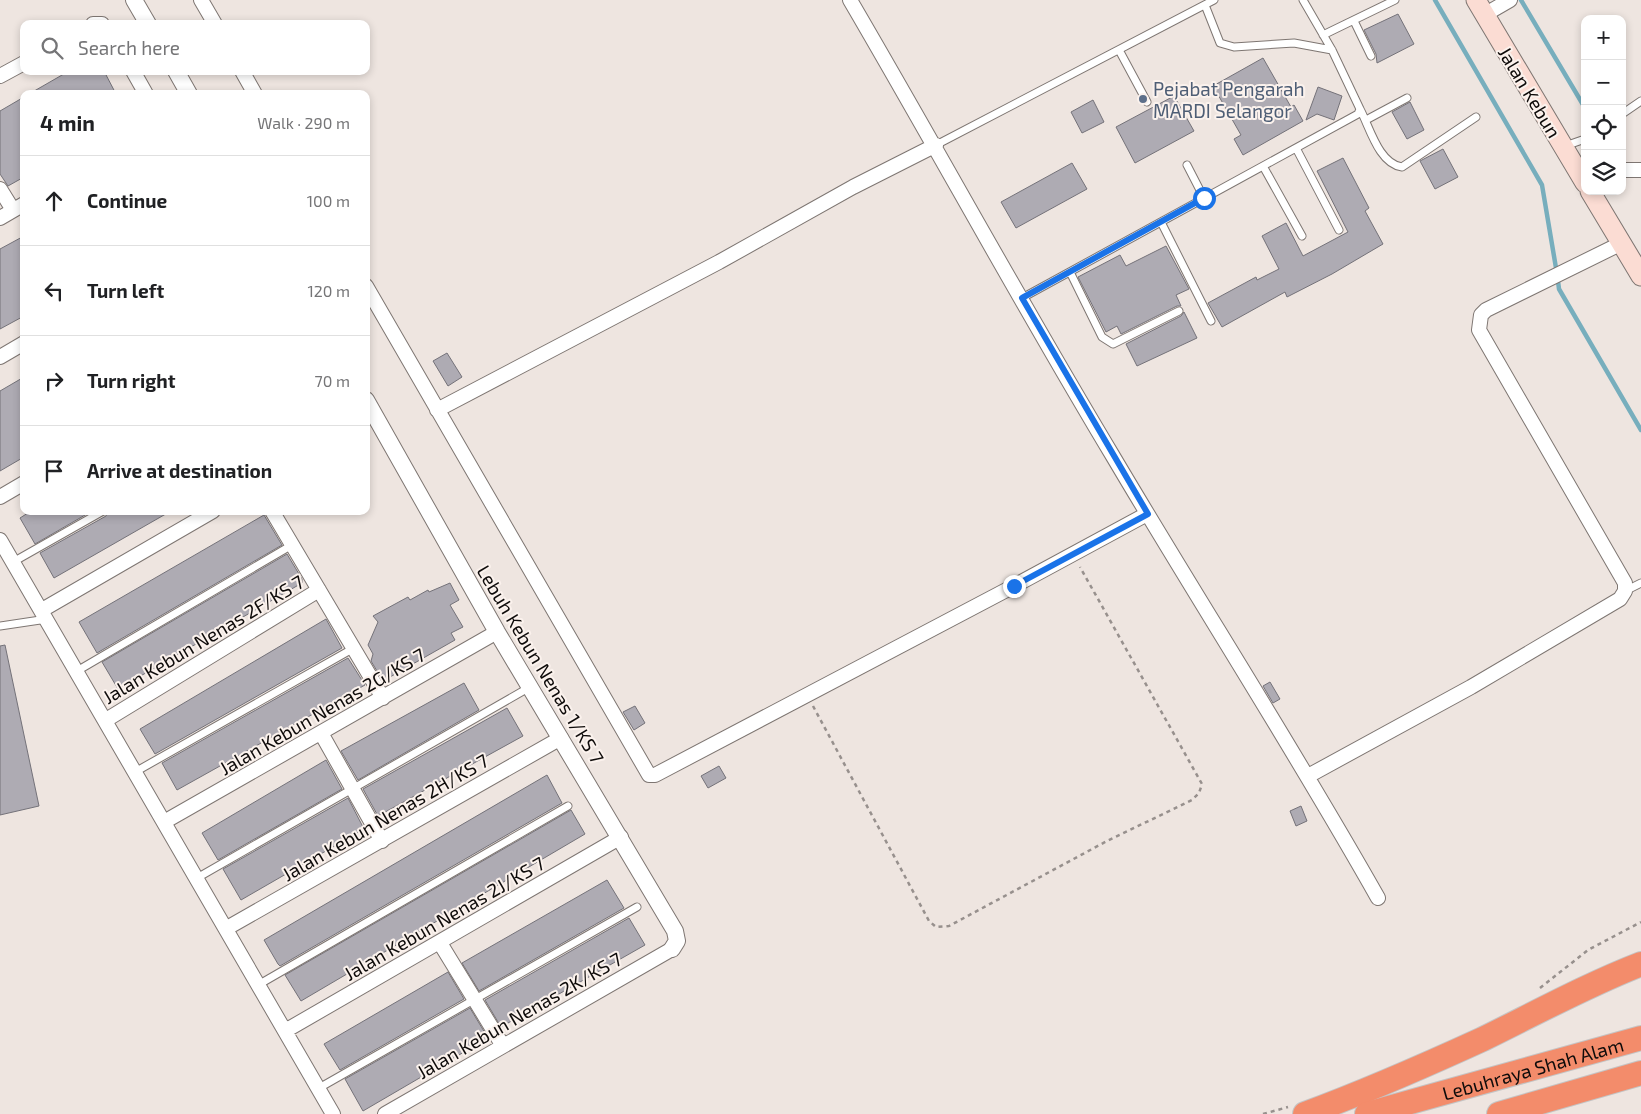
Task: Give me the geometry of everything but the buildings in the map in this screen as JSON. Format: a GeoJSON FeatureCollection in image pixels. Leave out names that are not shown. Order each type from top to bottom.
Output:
{"type":"FeatureCollection","features":[{"type":"Feature","properties":{"kind":"highway"},"geometry":{"type":"LineString","coordinates":[[1305,1114],[1376,1088],[1610,976],[1641,964]]}},
{"type":"Feature","properties":{"kind":"highway","name":"Lebuhraya Shah Alam"},"geometry":{"type":"LineString","coordinates":[[1367,1114],[1641,1038]]}},
{"type":"Feature","properties":{"kind":"highway","name":"Lebuhraya Shah Alam"},"geometry":{"type":"LineString","coordinates":[[1499,1114],[1641,1073]]}},
{"type":"Feature","properties":{"kind":"main road","name":"Jalan Kebun"},"geometry":{"type":"LineString","coordinates":[[1480,8],[1581,176]]}},
{"type":"Feature","properties":{"kind":"main road"},"geometry":{"type":"LineString","coordinates":[[1592,195],[1641,276]]}},
{"type":"Feature","properties":{"kind":"street"},"geometry":{"type":"LineString","coordinates":[[134,0],[146,20]]}},
{"type":"Feature","properties":{"kind":"street"},"geometry":{"type":"LineString","coordinates":[[202,0],[213,20]]}},
{"type":"Feature","properties":{"kind":"street"},"geometry":{"type":"LineString","coordinates":[[850,0],[936,145],[1022,298],[1148,514],[1308,776],[1378,898]]}},
{"type":"Feature","properties":{"kind":"street"},"geometry":{"type":"LineString","coordinates":[[1480,8],[1510,0]]}},
{"type":"Feature","properties":{"kind":"street"},"geometry":{"type":"LineString","coordinates":[[0,76],[20,65]]}},
{"type":"Feature","properties":{"kind":"street"},"geometry":{"type":"LineString","coordinates":[[135,75],[144,90]]}},
{"type":"Feature","properties":{"kind":"street"},"geometry":{"type":"LineString","coordinates":[[178,75],[187,90]]}},
{"type":"Feature","properties":{"kind":"street"},"geometry":{"type":"LineString","coordinates":[[244,75],[253,90]]}},
{"type":"Feature","properties":{"kind":"street"},"geometry":{"type":"LineString","coordinates":[[438,410],[719,262],[861,183],[936,145]]}},
{"type":"Feature","properties":{"kind":"street"},"geometry":{"type":"LineString","coordinates":[[1626,170],[1641,170]]}},
{"type":"Feature","properties":{"kind":"street"},"geometry":{"type":"LineString","coordinates":[[0,188],[18,207],[0,218]]}},
{"type":"Feature","properties":{"kind":"street"},"geometry":{"type":"LineString","coordinates":[[1308,776],[1471,687],[1620,600],[1625,591],[1625,583],[1479,330],[1479,322],[1486,310],[1622,243]]}},
{"type":"Feature","properties":{"kind":"street"},"geometry":{"type":"LineString","coordinates":[[370,293],[647,774],[656,775],[1148,514]]}},
{"type":"Feature","properties":{"kind":"street"},"geometry":{"type":"LineString","coordinates":[[0,357],[20,345]]}},
{"type":"Feature","properties":{"kind":"street","name":"Lebuh Kebun Nenas 1/KS 7"},"geometry":{"type":"LineString","coordinates":[[371,418],[676,931],[677,941],[672,949]]}},
{"type":"Feature","properties":{"kind":"street"},"geometry":{"type":"LineString","coordinates":[[0,497],[20,485]]}},
{"type":"Feature","properties":{"kind":"street"},"geometry":{"type":"LineString","coordinates":[[44,615],[206,515]]}},
{"type":"Feature","properties":{"kind":"street"},"geometry":{"type":"LineString","coordinates":[[274,515],[383,698]]}},
{"type":"Feature","properties":{"kind":"street"},"geometry":{"type":"LineString","coordinates":[[0,540],[334,1114]]}},
{"type":"Feature","properties":{"kind":"street","name":"Jalan Kebun Nenas 2F/KS 7"},"geometry":{"type":"LineString","coordinates":[[106,720],[320,590]]}},
{"type":"Feature","properties":{"kind":"street","name":"Jalan Kebun Nenas 2G/KS 7"},"geometry":{"type":"LineString","coordinates":[[164,822],[497,632]]}},
{"type":"Feature","properties":{"kind":"street"},"geometry":{"type":"LineString","coordinates":[[321,733],[382,841]]}},
{"type":"Feature","properties":{"kind":"street","name":"Jalan Kebun Nenas 2H/KS 7"},"geometry":{"type":"LineString","coordinates":[[227,928],[561,738]]}},
{"type":"Feature","properties":{"kind":"street","name":"Jalan Kebun Nenas 2J/KS 7"},"geometry":{"type":"LineString","coordinates":[[285,1032],[621,837]]}},
{"type":"Feature","properties":{"kind":"street"},"geometry":{"type":"LineString","coordinates":[[440,943],[503,1046]]}},
{"type":"Feature","properties":{"kind":"street","name":"Jalan Kebun Nenas 2K/KS 7"},"geometry":{"type":"LineString","coordinates":[[385,1114],[672,949]]}},
{"type":"Feature","properties":{"kind":"lane"},"geometry":{"type":"LineString","coordinates":[[936,145],[1214,0]]}},
{"type":"Feature","properties":{"kind":"lane"},"geometry":{"type":"LineString","coordinates":[[1303,0],[1332,50],[1384,158],[1392,166],[1402,167],[1476,117]]}},
{"type":"Feature","properties":{"kind":"lane"},"geometry":{"type":"LineString","coordinates":[[1323,35],[1395,0]]}},
{"type":"Feature","properties":{"kind":"lane"},"geometry":{"type":"LineString","coordinates":[[1205,5],[1220,43],[1234,47],[1294,43],[1332,50]]}},
{"type":"Feature","properties":{"kind":"lane"},"geometry":{"type":"LineString","coordinates":[[1354,21],[1370,56]]}},
{"type":"Feature","properties":{"kind":"lane"},"geometry":{"type":"LineString","coordinates":[[1119,50],[1147,102]]}},
{"type":"Feature","properties":{"kind":"lane"},"geometry":{"type":"LineString","coordinates":[[1366,120],[1407,98]]}},
{"type":"Feature","properties":{"kind":"lane"},"geometry":{"type":"LineString","coordinates":[[1626,111],[1641,101]]}},
{"type":"Feature","properties":{"kind":"lane"},"geometry":{"type":"LineString","coordinates":[[1022,298],[1358,114],[1360,109]]}},
{"type":"Feature","properties":{"kind":"lane"},"geometry":{"type":"LineString","coordinates":[[1563,147],[1581,140]]}},
{"type":"Feature","properties":{"kind":"lane"},"geometry":{"type":"LineString","coordinates":[[1296,148],[1339,230]]}},
{"type":"Feature","properties":{"kind":"lane"},"geometry":{"type":"LineString","coordinates":[[1187,165],[1204,198]]}},
{"type":"Feature","properties":{"kind":"lane"},"geometry":{"type":"LineString","coordinates":[[1263,166],[1302,236]]}},
{"type":"Feature","properties":{"kind":"lane"},"geometry":{"type":"LineString","coordinates":[[1161,222],[1211,321]]}},
{"type":"Feature","properties":{"kind":"lane"},"geometry":{"type":"LineString","coordinates":[[1070,272],[1102,337],[1113,344],[1180,311]]}},
{"type":"Feature","properties":{"kind":"lane"},"geometry":{"type":"LineString","coordinates":[[13,562],[96,515]]}},
{"type":"Feature","properties":{"kind":"lane"},"geometry":{"type":"LineString","coordinates":[[77,671],[292,545]]}},
{"type":"Feature","properties":{"kind":"lane"},"geometry":{"type":"LineString","coordinates":[[1625,591],[1641,583]]}},
{"type":"Feature","properties":{"kind":"lane"},"geometry":{"type":"LineString","coordinates":[[0,626],[44,615]]}},
{"type":"Feature","properties":{"kind":"lane"},"geometry":{"type":"LineString","coordinates":[[135,772],[354,648]]}},
{"type":"Feature","properties":{"kind":"lane"},"geometry":{"type":"LineString","coordinates":[[197,878],[530,687]]}},
{"type":"Feature","properties":{"kind":"lane"},"geometry":{"type":"LineString","coordinates":[[258,985],[568,806]]}},
{"type":"Feature","properties":{"kind":"lane"},"geometry":{"type":"LineString","coordinates":[[319,1088],[474,998],[637,907]]}},
{"type":"Feature","properties":{"kind":"path"},"geometry":{"type":"LineString","coordinates":[[807,695],[928,921],[936,928],[949,926],[1107,841],[1192,800],[1199,793],[1202,784],[1073,554]]}},
{"type":"Feature","properties":{"kind":"waterway"},"geometry":{"type":"LineString","coordinates":[[1435,0],[1542,185],[1556,268]]}},
{"type":"Feature","properties":{"kind":"waterway"},"geometry":{"type":"LineString","coordinates":[[1521,0],[1583,105]]}},
{"type":"Feature","properties":{"kind":"waterway"},"geometry":{"type":"LineString","coordinates":[[1558,281],[1559,289],[1641,430]]}},
{"type":"Feature","properties":{"kind":"place","name":"Pejabat Pengarah MARDI Selangor"},"geometry":{"type":"Point","coordinates":[1143,99]}},
{"type":"Feature","properties":{"kind":"route"},"geometry":{"type":"LineString","coordinates":[[1014,586],[1148,514],[1113,457],[1022,298],[1204,198]]}}]}
